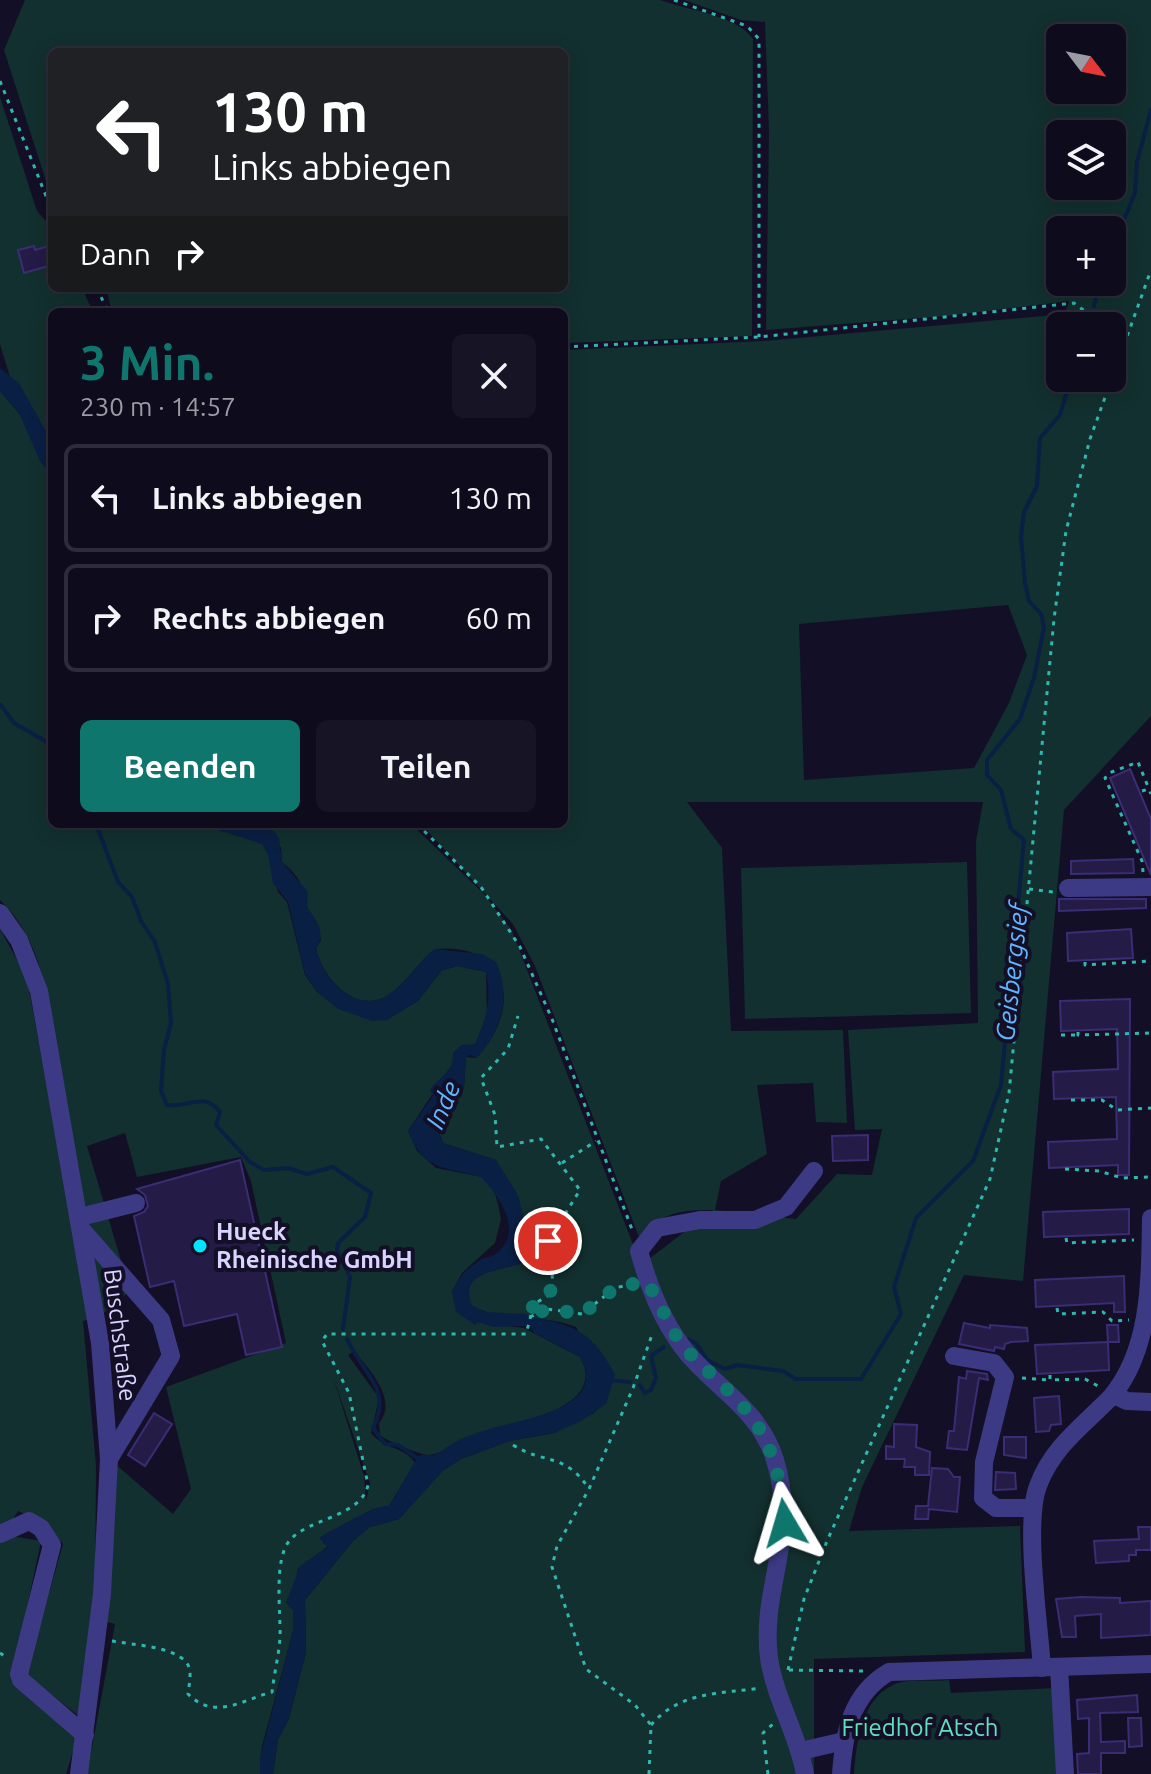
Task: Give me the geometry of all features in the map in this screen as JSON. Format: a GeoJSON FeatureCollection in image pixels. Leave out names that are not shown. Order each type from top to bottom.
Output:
{"type":"FeatureCollection","features":[{"type":"Feature","properties":{"kind":"street"},"geometry":{"type":"LineString","coordinates":[[1068,888],[1148,887]]}},
{"type":"Feature","properties":{"kind":"street","name":"Buschstraße"},"geometry":{"type":"LineString","coordinates":[[0,913],[19,940],[39,991],[100,1343],[109,1459],[97,1638],[79,1774]]}},
{"type":"Feature","properties":{"kind":"street"},"geometry":{"type":"LineString","coordinates":[[805,1774],[801,1751],[786,1712],[782,1685],[769,1657],[770,1617],[785,1506],[775,1460],[753,1415],[691,1357],[662,1314],[647,1281],[639,1251],[657,1228],[700,1220],[755,1220],[786,1207],[814,1171]]}},
{"type":"Feature","properties":{"kind":"street"},"geometry":{"type":"LineString","coordinates":[[109,1459],[171,1356],[161,1320],[80,1218],[136,1203]]}},
{"type":"Feature","properties":{"kind":"street"},"geometry":{"type":"LineString","coordinates":[[1065,1774],[1032,1508],[1051,1458],[1114,1395],[1136,1360],[1148,1320],[1151,1218]]}},
{"type":"Feature","properties":{"kind":"street"},"geometry":{"type":"LineString","coordinates":[[954,1356],[994,1363],[1005,1377],[984,1462],[983,1498],[996,1508],[1032,1508]]}},
{"type":"Feature","properties":{"kind":"street"},"geometry":{"type":"LineString","coordinates":[[1114,1395],[1127,1401],[1151,1402]]}},
{"type":"Feature","properties":{"kind":"street"},"geometry":{"type":"LineString","coordinates":[[0,1534],[29,1521],[41,1528],[52,1545],[19,1674],[21,1680],[85,1735]]}},
{"type":"Feature","properties":{"kind":"street"},"geometry":{"type":"LineString","coordinates":[[841,1774],[844,1741],[853,1709],[869,1683],[889,1672],[1151,1664]]}},
{"type":"Feature","properties":{"kind":"street"},"geometry":{"type":"LineString","coordinates":[[801,1751],[844,1741]]}},
{"type":"Feature","properties":{"kind":"path"},"geometry":{"type":"LineString","coordinates":[[674,0],[747,26],[759,39],[759,337]]}},
{"type":"Feature","properties":{"kind":"path"},"geometry":{"type":"LineString","coordinates":[[0,81],[48,201]]}},
{"type":"Feature","properties":{"kind":"path"},"geometry":{"type":"LineString","coordinates":[[649,1774],[651,1725],[669,1705],[686,1698],[782,1685],[804,1599],[827,1541],[990,1179],[1009,1093],[1054,619],[1066,531],[1090,439],[1151,270]]}},
{"type":"Feature","properties":{"kind":"path"},"geometry":{"type":"LineString","coordinates":[[568,347],[759,337],[1074,303],[1086,312]]}},
{"type":"Feature","properties":{"kind":"path"},"geometry":{"type":"LineString","coordinates":[[1148,887],[1142,861],[1105,778],[1109,773],[1138,762],[1151,794]]}},
{"type":"Feature","properties":{"kind":"path"},"geometry":{"type":"LineString","coordinates":[[1142,791],[1149,789]]}},
{"type":"Feature","properties":{"kind":"path"},"geometry":{"type":"LineString","coordinates":[[421,828],[481,887],[520,947],[552,1019],[639,1251]]}},
{"type":"Feature","properties":{"kind":"path"},"geometry":{"type":"LineString","coordinates":[[1029,889],[1062,893],[1068,888]]}},
{"type":"Feature","properties":{"kind":"path"},"geometry":{"type":"LineString","coordinates":[[1085,962],[1151,961]]}},
{"type":"Feature","properties":{"kind":"path"},"geometry":{"type":"LineString","coordinates":[[97,1638],[170,1653],[186,1662],[190,1672],[188,1694],[206,1706],[219,1710],[272,1692],[280,1639],[278,1598],[284,1552],[296,1535],[364,1496],[368,1485],[349,1393],[322,1341],[327,1334],[526,1334],[534,1304],[549,1295],[553,1283],[548,1241],[580,1190],[541,1139],[497,1147],[495,1115],[481,1078],[508,1049],[518,1016]]}},
{"type":"Feature","properties":{"kind":"path"},"geometry":{"type":"LineString","coordinates":[[1061,1035],[1151,1033]]}},
{"type":"Feature","properties":{"kind":"path"},"geometry":{"type":"LineString","coordinates":[[1071,1100],[1102,1099],[1117,1110],[1151,1108]]}},
{"type":"Feature","properties":{"kind":"path"},"geometry":{"type":"LineString","coordinates":[[562,1163],[597,1140]]}},
{"type":"Feature","properties":{"kind":"path"},"geometry":{"type":"LineString","coordinates":[[1065,1169],[1099,1169],[1122,1178],[1151,1177]]}},
{"type":"Feature","properties":{"kind":"path"},"geometry":{"type":"LineString","coordinates":[[1066,1238],[1067,1243],[1100,1239],[1151,1239]]}},
{"type":"Feature","properties":{"kind":"path"},"geometry":{"type":"LineString","coordinates":[[529,1317],[547,1309],[582,1314],[615,1288],[647,1281]]}},
{"type":"Feature","properties":{"kind":"path"},"geometry":{"type":"LineString","coordinates":[[1102,1306],[1103,1312],[1112,1321],[1148,1320]]}},
{"type":"Feature","properties":{"kind":"path"},"geometry":{"type":"LineString","coordinates":[[1057,1308],[1058,1314],[1103,1312]]}},
{"type":"Feature","properties":{"kind":"path"},"geometry":{"type":"LineString","coordinates":[[651,1725],[635,1705],[586,1669],[552,1567],[557,1546],[589,1489],[662,1314]]}},
{"type":"Feature","properties":{"kind":"path"},"geometry":{"type":"LineString","coordinates":[[1005,1377],[1085,1376],[1114,1395]]}},
{"type":"Feature","properties":{"kind":"path"},"geometry":{"type":"LineString","coordinates":[[513,1445],[528,1454],[555,1458],[577,1470],[589,1489]]}},
{"type":"Feature","properties":{"kind":"path"},"geometry":{"type":"LineString","coordinates":[[788,1670],[889,1672]]}},
{"type":"Feature","properties":{"kind":"path"},"geometry":{"type":"LineString","coordinates":[[768,1774],[763,1733],[786,1712]]}},
{"type":"Feature","properties":{"kind":"green space"},"geometry":{"type":"Polygon","coordinates":[[[25,0],[660,0],[710,14],[735,24],[753,39],[752,336],[568,343],[568,308],[111,308],[107,292],[568,292],[568,48],[48,48],[48,188],[4,50],[25,0]]]}},
{"type":"Feature","properties":{"kind":"green space"},"geometry":{"type":"Polygon","coordinates":[[[684,0],[1151,0],[1151,716],[1064,810],[1023,1281],[964,1275],[862,1487],[849,1531],[1020,1526],[1025,1652],[814,1659],[814,1774],[273,1774],[278,1739],[289,1719],[306,1652],[305,1600],[353,1541],[370,1527],[399,1519],[442,1471],[461,1459],[509,1441],[554,1433],[594,1413],[607,1398],[576,1327],[550,1320],[495,1314],[471,1305],[468,1292],[472,1282],[533,1256],[521,1208],[496,1160],[443,1143],[438,1129],[447,1109],[464,1088],[466,1057],[476,1058],[491,1039],[500,1019],[504,1000],[502,982],[494,967],[480,956],[461,950],[435,949],[396,989],[378,1000],[365,1001],[343,991],[333,982],[320,960],[316,948],[321,940],[318,930],[297,877],[282,862],[281,848],[270,828],[415,828],[484,894],[512,931],[641,1265],[713,1210],[664,1217],[639,1237],[535,966],[513,924],[425,828],[568,828],[568,350],[764,341],[1046,316],[1046,392],[1126,392],[1126,312],[1066,312],[1069,301],[945,316],[766,330],[769,130],[765,22],[741,20],[684,0]],[[1008,605],[799,624],[804,780],[974,768],[1009,703],[1027,655],[1008,605]],[[687,802],[722,848],[731,1031],[843,1030],[847,1123],[816,1122],[813,1083],[757,1085],[767,1154],[721,1181],[715,1210],[796,1219],[837,1174],[872,1175],[882,1129],[855,1130],[848,1030],[978,1023],[976,841],[983,802],[687,802]]]}},
{"type":"Feature","properties":{"kind":"green space"},"geometry":{"type":"Polygon","coordinates":[[[0,97],[37,211],[48,223],[48,292],[84,292],[91,308],[48,308],[48,436],[44,463],[48,470],[48,828],[213,828],[262,843],[278,892],[287,902],[305,975],[317,992],[400,1012],[418,1001],[442,970],[458,966],[486,972],[487,1016],[475,1045],[462,1045],[453,1053],[453,1063],[408,1131],[417,1151],[436,1168],[482,1177],[494,1190],[498,1204],[501,1219],[495,1243],[462,1273],[452,1292],[478,1322],[524,1328],[580,1357],[586,1375],[581,1390],[568,1403],[529,1420],[474,1435],[429,1455],[380,1435],[379,1423],[386,1404],[384,1395],[354,1351],[348,1355],[379,1398],[371,1433],[415,1463],[389,1506],[373,1509],[324,1535],[323,1543],[328,1546],[298,1569],[294,1589],[286,1602],[293,1610],[293,1631],[262,1746],[260,1774],[87,1774],[115,1624],[104,1621],[113,1462],[173,1514],[191,1489],[166,1387],[286,1343],[251,1181],[241,1157],[137,1177],[125,1133],[87,1146],[130,1291],[100,1316],[83,1321],[96,1466],[95,1601],[84,1720],[26,1675],[63,1544],[47,1524],[18,1511],[13,1519],[0,1526],[0,929],[27,978],[56,1138],[53,1045],[44,981],[34,951],[20,924],[0,900],[0,391],[22,417],[0,344],[0,97]],[[333,1377],[364,1476],[366,1501],[370,1483],[333,1377]]]}},
{"type":"Feature","properties":{"kind":"green space"},"geometry":{"type":"Polygon","coordinates":[[[967,862],[971,1013],[745,1019],[741,868],[967,862]]]}},
{"type":"Feature","properties":{"kind":"green space"},"geometry":{"type":"Polygon","coordinates":[[[0,1534],[41,1541],[12,1678],[77,1738],[66,1774],[0,1774],[0,1534]]]}},
{"type":"Feature","properties":{"kind":"green space","name":"Friedhof Atsch"},"geometry":{"type":"Polygon","coordinates":[[[949,1680],[951,1693],[1055,1688],[1060,1774],[854,1774],[862,1724],[882,1692],[905,1682],[949,1680]]]}},
{"type":"Feature","properties":{"kind":"water"},"geometry":{"type":"Polygon","coordinates":[[[0,368],[19,383],[48,435],[48,471],[40,461],[19,413],[0,391],[0,368]]]}},
{"type":"Feature","properties":{"kind":"water","name":"Inde"},"geometry":{"type":"Polygon","coordinates":[[[212,828],[271,828],[279,838],[282,862],[308,892],[307,907],[320,931],[316,948],[325,971],[343,991],[354,997],[365,1001],[378,1000],[390,994],[435,949],[482,954],[496,962],[503,988],[498,1025],[477,1058],[466,1057],[464,1088],[447,1109],[438,1130],[443,1143],[496,1160],[518,1195],[533,1256],[472,1282],[469,1292],[472,1305],[485,1312],[527,1314],[528,1317],[580,1332],[599,1349],[615,1375],[606,1404],[581,1421],[554,1433],[509,1441],[461,1459],[443,1471],[399,1519],[370,1527],[353,1541],[305,1600],[306,1652],[289,1719],[278,1739],[273,1774],[260,1774],[260,1757],[293,1631],[293,1610],[286,1603],[300,1566],[328,1547],[319,1538],[364,1513],[389,1506],[421,1455],[434,1455],[468,1436],[558,1409],[583,1389],[586,1375],[580,1357],[534,1333],[530,1326],[494,1327],[478,1322],[475,1325],[456,1312],[452,1292],[460,1278],[505,1244],[509,1224],[501,1203],[481,1177],[446,1169],[428,1160],[414,1144],[408,1131],[433,1096],[430,1090],[449,1070],[453,1053],[462,1045],[475,1044],[487,1009],[486,972],[458,966],[442,970],[418,1001],[387,1020],[372,1021],[338,1009],[317,992],[305,974],[288,902],[273,883],[268,854],[262,844],[212,828]]]}},
{"type":"Feature","properties":{"kind":"building"},"geometry":{"type":"Polygon","coordinates":[[[48,246],[48,266],[24,273],[18,250],[48,246]]]}},
{"type":"Feature","properties":{"kind":"building"},"geometry":{"type":"Polygon","coordinates":[[[1130,769],[1151,819],[1151,875],[1110,778],[1130,769]]]}},
{"type":"Feature","properties":{"kind":"building"},"geometry":{"type":"Polygon","coordinates":[[[1133,859],[1134,873],[1071,874],[1071,861],[1133,859]]]}},
{"type":"Feature","properties":{"kind":"building"},"geometry":{"type":"Polygon","coordinates":[[[1059,899],[1146,899],[1146,908],[1059,911],[1059,899]]]}},
{"type":"Feature","properties":{"kind":"building"},"geometry":{"type":"Polygon","coordinates":[[[1131,929],[1133,958],[1068,961],[1067,933],[1131,929]]]}},
{"type":"Feature","properties":{"kind":"building"},"geometry":{"type":"Polygon","coordinates":[[[1130,999],[1129,1175],[1118,1175],[1118,1165],[1049,1168],[1048,1142],[1117,1139],[1116,1097],[1054,1099],[1053,1072],[1118,1069],[1117,1029],[1061,1031],[1060,1001],[1130,999]]]}},
{"type":"Feature","properties":{"kind":"building"},"geometry":{"type":"Polygon","coordinates":[[[868,1135],[868,1160],[833,1161],[832,1136],[868,1135]]]}},
{"type":"Feature","properties":{"kind":"building","name":"Hueck Rheinische GmbH"},"geometry":{"type":"Polygon","coordinates":[[[240,1160],[282,1347],[246,1355],[237,1314],[184,1326],[174,1281],[150,1287],[134,1216],[144,1212],[148,1206],[145,1195],[137,1189],[240,1160]]]}},
{"type":"Feature","properties":{"kind":"building"},"geometry":{"type":"Polygon","coordinates":[[[1129,1209],[1129,1234],[1044,1237],[1043,1212],[1129,1209]]]}},
{"type":"Feature","properties":{"kind":"building"},"geometry":{"type":"Polygon","coordinates":[[[1124,1276],[1125,1312],[1114,1312],[1114,1303],[1036,1307],[1035,1280],[1124,1276]]]}},
{"type":"Feature","properties":{"kind":"building"},"geometry":{"type":"Polygon","coordinates":[[[964,1323],[990,1328],[990,1325],[1027,1328],[1028,1341],[1011,1342],[1005,1344],[1004,1349],[995,1347],[994,1351],[959,1344],[964,1323]]]}},
{"type":"Feature","properties":{"kind":"building"},"geometry":{"type":"Polygon","coordinates":[[[1107,1325],[1118,1325],[1119,1342],[1108,1342],[1107,1325]]]}},
{"type":"Feature","properties":{"kind":"building"},"geometry":{"type":"Polygon","coordinates":[[[1108,1342],[1109,1370],[1037,1374],[1035,1345],[1108,1342]]]}},
{"type":"Feature","properties":{"kind":"building"},"geometry":{"type":"Polygon","coordinates":[[[967,1371],[987,1374],[988,1380],[979,1378],[967,1450],[947,1448],[949,1431],[954,1431],[959,1377],[966,1379],[967,1371]]]}},
{"type":"Feature","properties":{"kind":"building"},"geometry":{"type":"Polygon","coordinates":[[[1059,1396],[1061,1424],[1051,1425],[1049,1431],[1036,1432],[1034,1398],[1059,1396]]]}},
{"type":"Feature","properties":{"kind":"building"},"geometry":{"type":"Polygon","coordinates":[[[154,1413],[172,1424],[145,1466],[128,1455],[154,1413]]]}},
{"type":"Feature","properties":{"kind":"building"},"geometry":{"type":"Polygon","coordinates":[[[894,1424],[917,1425],[916,1447],[930,1452],[929,1475],[915,1475],[915,1467],[904,1467],[905,1459],[886,1459],[886,1446],[894,1447],[894,1424]]]}},
{"type":"Feature","properties":{"kind":"building"},"geometry":{"type":"Polygon","coordinates":[[[1004,1437],[1026,1437],[1026,1458],[1004,1455],[1004,1437]]]}},
{"type":"Feature","properties":{"kind":"building"},"geometry":{"type":"Polygon","coordinates":[[[932,1468],[948,1469],[954,1477],[960,1477],[957,1512],[929,1509],[928,1519],[915,1519],[916,1506],[928,1506],[932,1468]]]}},
{"type":"Feature","properties":{"kind":"building"},"geometry":{"type":"Polygon","coordinates":[[[996,1472],[1015,1473],[1016,1489],[995,1490],[996,1472]]]}},
{"type":"Feature","properties":{"kind":"building"},"geometry":{"type":"Polygon","coordinates":[[[1138,1527],[1151,1527],[1151,1550],[1136,1550],[1136,1555],[1129,1555],[1129,1561],[1096,1563],[1094,1541],[1139,1539],[1138,1527]]]}},
{"type":"Feature","properties":{"kind":"building"},"geometry":{"type":"Polygon","coordinates":[[[1120,1598],[1120,1603],[1151,1601],[1151,1635],[1101,1638],[1101,1614],[1075,1616],[1076,1637],[1062,1637],[1056,1599],[1120,1598]]]}},
{"type":"Feature","properties":{"kind":"building"},"geometry":{"type":"Polygon","coordinates":[[[1137,1695],[1138,1712],[1100,1713],[1101,1742],[1125,1741],[1125,1753],[1101,1753],[1101,1774],[1078,1774],[1077,1754],[1089,1753],[1089,1718],[1078,1719],[1077,1700],[1137,1695]]]}},
{"type":"Feature","properties":{"kind":"building"},"geometry":{"type":"Polygon","coordinates":[[[1128,1718],[1141,1718],[1142,1746],[1129,1747],[1128,1718]]]}},
{"type":"Feature","properties":{"kind":"waterway"},"geometry":{"type":"LineString","coordinates":[[1126,216],[1135,193],[1137,162],[1151,110]]}},
{"type":"Feature","properties":{"kind":"waterway"},"geometry":{"type":"LineString","coordinates":[[1094,306],[1096,296]]}},
{"type":"Feature","properties":{"kind":"waterway","name":"Geisbergsief"},"geometry":{"type":"LineString","coordinates":[[687,1339],[696,1343],[707,1360],[725,1369],[737,1365],[783,1371],[796,1379],[861,1379],[901,1314],[894,1287],[916,1218],[973,1161],[1001,1085],[1024,840],[1011,829],[1001,790],[987,775],[987,760],[1020,719],[1034,678],[1044,627],[1041,614],[1029,601],[1021,537],[1024,512],[1037,486],[1040,438],[1060,415],[1067,392]]}},
{"type":"Feature","properties":{"kind":"waterway"},"geometry":{"type":"LineString","coordinates":[[0,704],[14,723],[48,743]]}},
{"type":"Feature","properties":{"kind":"waterway"},"geometry":{"type":"LineString","coordinates":[[98,828],[118,882],[132,897],[141,921],[155,942],[168,984],[171,1023],[164,1050],[161,1091],[167,1105],[202,1101],[214,1106],[220,1112],[216,1125],[250,1162],[264,1170],[288,1168],[307,1174],[333,1167],[371,1193],[365,1217],[338,1243],[337,1250],[350,1277],[343,1329]]}},
{"type":"Feature","properties":{"kind":"waterway"},"geometry":{"type":"LineString","coordinates":[[347,1339],[378,1392],[380,1403],[373,1428],[385,1444],[398,1445],[420,1460]]}},
{"type":"Feature","properties":{"kind":"waterway","name":"Geisbergsief"},"geometry":{"type":"LineString","coordinates":[[640,1385],[645,1393],[651,1390],[656,1378],[651,1356],[664,1347]]}},
{"type":"Feature","properties":{"kind":"waterway","name":"Geisbergsief"},"geometry":{"type":"LineString","coordinates":[[609,1380],[630,1382]]}},
{"type":"Feature","properties":{"kind":"place","name":"Hueck Rheinische GmbH"},"geometry":{"type":"Point","coordinates":[200,1246]}},
{"type":"Feature","properties":{"kind":"route"},"geometry":{"type":"LineString","coordinates":[[548,1241],[553,1283],[549,1295],[534,1304],[529,1317],[547,1309],[582,1314],[615,1288],[647,1281],[681,1345],[753,1415],[775,1460],[785,1506],[785,1523]]}}]}
